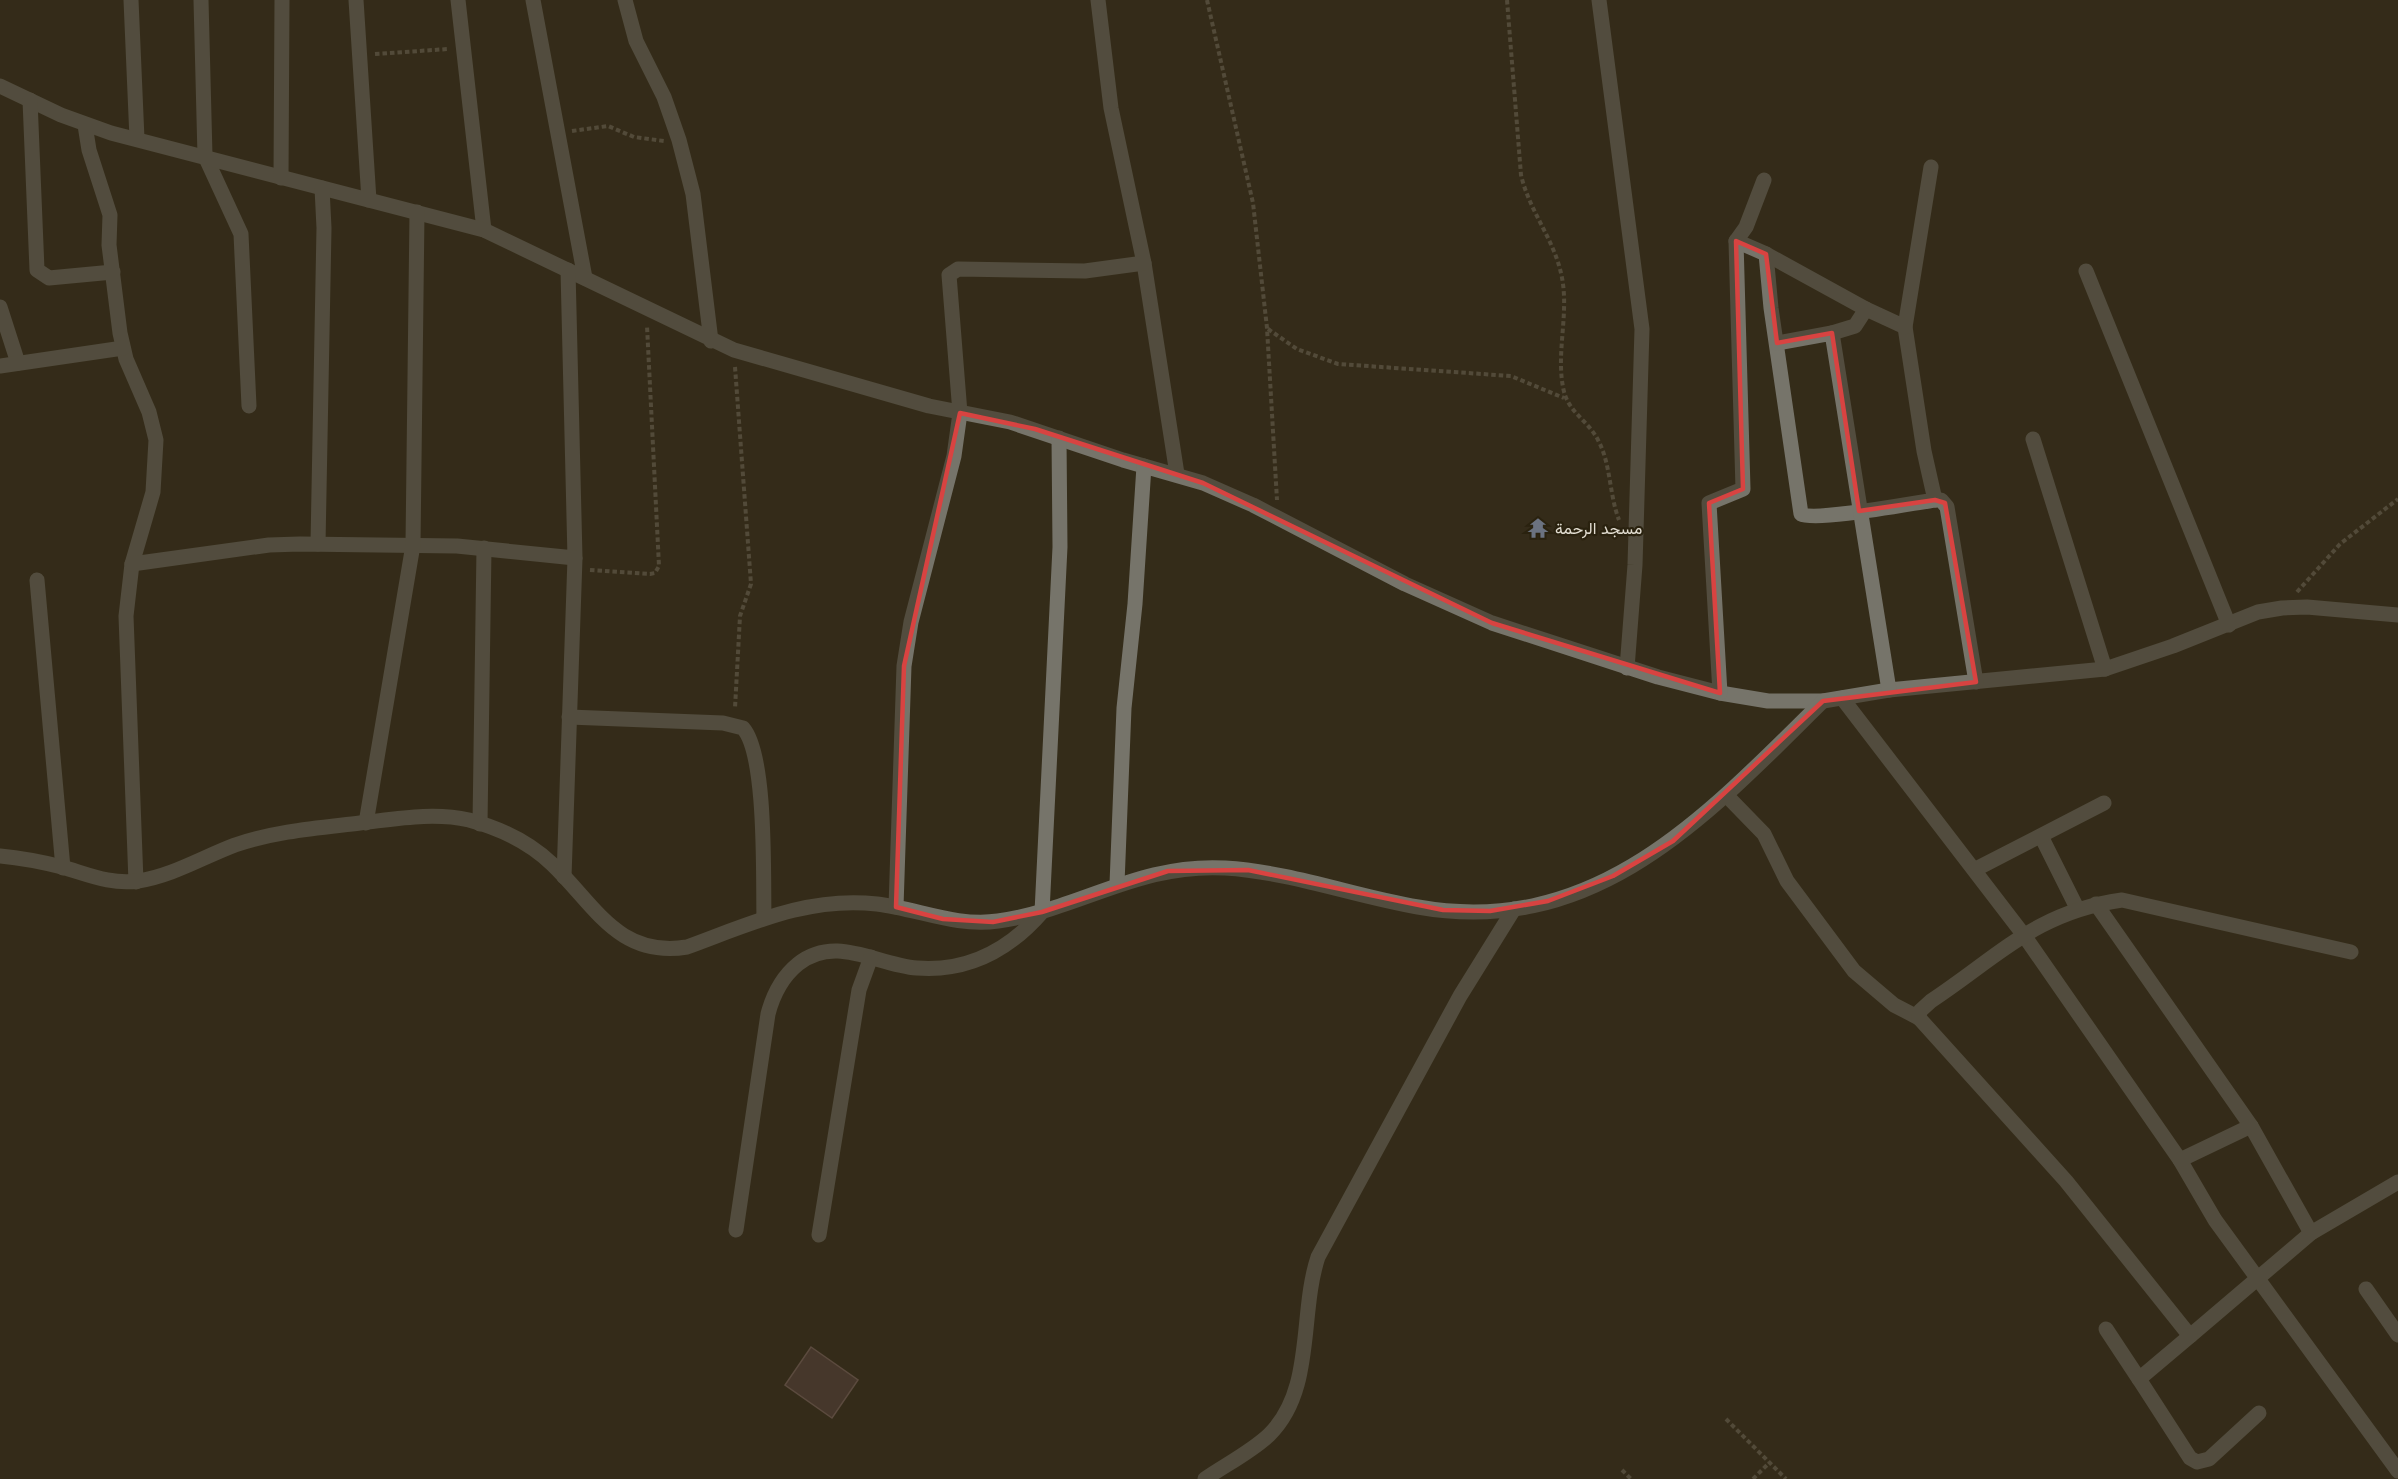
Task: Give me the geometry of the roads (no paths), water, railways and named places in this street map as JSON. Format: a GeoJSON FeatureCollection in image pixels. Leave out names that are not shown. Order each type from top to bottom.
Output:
{"type":"FeatureCollection","features":[{"type":"Feature","properties":{"kind":"street"},"geometry":{"type":"LineString","coordinates":[[131,0],[137,139]]}},
{"type":"Feature","properties":{"kind":"street"},"geometry":{"type":"LineString","coordinates":[[201,0],[205,156],[241,234],[249,406]]}},
{"type":"Feature","properties":{"kind":"street"},"geometry":{"type":"LineString","coordinates":[[281,178],[282,0]]}},
{"type":"Feature","properties":{"kind":"street"},"geometry":{"type":"LineString","coordinates":[[356,0],[369,200]]}},
{"type":"Feature","properties":{"kind":"street"},"geometry":{"type":"LineString","coordinates":[[458,0],[484,230]]}},
{"type":"Feature","properties":{"kind":"street"},"geometry":{"type":"LineString","coordinates":[[533,0],[560,133],[585,278]]}},
{"type":"Feature","properties":{"kind":"street"},"geometry":{"type":"LineString","coordinates":[[625,0],[636,41],[664,97],[679,140],[693,194],[711,341]]}},
{"type":"Feature","properties":{"kind":"street"},"geometry":{"type":"LineString","coordinates":[[1098,0],[1111,108],[1144,263],[1177,474]]}},
{"type":"Feature","properties":{"kind":"street"},"geometry":{"type":"LineString","coordinates":[[1599,0],[1642,329],[1635,566],[1627,668]]}},
{"type":"Feature","properties":{"kind":"street"},"geometry":{"type":"LineString","coordinates":[[0,86],[86,125],[484,230],[711,341],[734,350],[929,406],[1010,422],[1144,466],[1177,474],[1229,493],[1448,604],[1536,639],[1627,668],[1720,693],[1768,701],[1823,701],[1889,690],[2105,669],[2229,625],[2258,612],[2307,607],[2398,615]]}},
{"type":"Feature","properties":{"kind":"street"},"geometry":{"type":"LineString","coordinates":[[30,100],[37,270],[49,278],[113,272]]}},
{"type":"Feature","properties":{"kind":"street"},"geometry":{"type":"LineString","coordinates":[[86,125],[88,150],[110,215],[109,245],[123,348],[149,412],[156,440],[153,492],[132,564],[126,616],[136,882]]}},
{"type":"Feature","properties":{"kind":"street"},"geometry":{"type":"LineString","coordinates":[[1931,167],[1905,327],[1924,451],[1935,500]]}},
{"type":"Feature","properties":{"kind":"street"},"geometry":{"type":"LineString","coordinates":[[1720,693],[1709,503],[1743,489],[1736,241],[1746,227],[1764,180]]}},
{"type":"Feature","properties":{"kind":"street"},"geometry":{"type":"LineString","coordinates":[[318,544],[324,228],[322,188]]}},
{"type":"Feature","properties":{"kind":"street"},"geometry":{"type":"LineString","coordinates":[[366,823],[413,545],[417,212]]}},
{"type":"Feature","properties":{"kind":"street"},"geometry":{"type":"LineString","coordinates":[[1736,241],[1766,254],[1866,309],[1905,327]]}},
{"type":"Feature","properties":{"kind":"street"},"geometry":{"type":"LineString","coordinates":[[1766,254],[1801,514],[1807,517],[1941,500],[1947,507],[1976,682]]}},
{"type":"Feature","properties":{"kind":"street"},"geometry":{"type":"LineString","coordinates":[[896,907],[904,666],[916,599],[954,456],[960,413],[948,280],[953,271],[958,269],[1085,270],[1144,263]]}},
{"type":"Feature","properties":{"kind":"street"},"geometry":{"type":"LineString","coordinates":[[564,877],[574,563],[568,270]]}},
{"type":"Feature","properties":{"kind":"street"},"geometry":{"type":"LineString","coordinates":[[2086,271],[2229,625]]}},
{"type":"Feature","properties":{"kind":"street"},"geometry":{"type":"LineString","coordinates":[[0,307],[18,363]]}},
{"type":"Feature","properties":{"kind":"street"},"geometry":{"type":"LineString","coordinates":[[1777,343],[1832,333],[1855,326],[1866,309]]}},
{"type":"Feature","properties":{"kind":"street"},"geometry":{"type":"LineString","coordinates":[[1832,333],[1889,690]]}},
{"type":"Feature","properties":{"kind":"street"},"geometry":{"type":"LineString","coordinates":[[0,366],[123,348]]}},
{"type":"Feature","properties":{"kind":"street"},"geometry":{"type":"LineString","coordinates":[[736,1230],[768,1014],[778,988],[796,966],[821,951],[847,951],[903,966],[930,969],[976,959],[1013,942],[1042,912],[1060,547],[1059,438]]}},
{"type":"Feature","properties":{"kind":"street"},"geometry":{"type":"LineString","coordinates":[[2034,439],[2105,669]]}},
{"type":"Feature","properties":{"kind":"street"},"geometry":{"type":"LineString","coordinates":[[1117,884],[1124,708],[1135,604],[1144,466]]}},
{"type":"Feature","properties":{"kind":"street"},"geometry":{"type":"LineString","coordinates":[[132,564],[269,545],[318,544],[484,548],[574,563]]}},
{"type":"Feature","properties":{"kind":"street"},"geometry":{"type":"LineString","coordinates":[[480,824],[484,548]]}},
{"type":"Feature","properties":{"kind":"street"},"geometry":{"type":"LineString","coordinates":[[37,580],[63,868]]}},
{"type":"Feature","properties":{"kind":"street"},"geometry":{"type":"LineString","coordinates":[[1842,698],[1901,778],[1976,869],[2023,934],[2180,1160],[2215,1220],[2398,1471]]}},
{"type":"Feature","properties":{"kind":"street"},"geometry":{"type":"LineString","coordinates":[[0,856],[114,881],[136,882],[171,872],[213,854],[264,837],[429,816],[480,824],[521,841],[544,857],[617,933],[650,948],[668,950],[687,947],[764,918],[807,905],[852,902],[896,907],[943,919],[993,922],[1042,912],[1117,884],[1168,871],[1222,868],[1275,875],[1419,908],[1467,912],[1514,909],[1581,890],[1644,860],[1673,841],[1727,796],[1823,701]]}},
{"type":"Feature","properties":{"kind":"street"},"geometry":{"type":"LineString","coordinates":[[569,717],[735,724],[746,732],[759,787],[764,918]]}},
{"type":"Feature","properties":{"kind":"street"},"geometry":{"type":"LineString","coordinates":[[1727,796],[1764,834],[1787,881],[1854,971],[1894,1005],[1918,1018],[2066,1181],[2131,1266],[2190,1336]]}},
{"type":"Feature","properties":{"kind":"street"},"geometry":{"type":"LineString","coordinates":[[1976,869],[2104,803]]}},
{"type":"Feature","properties":{"kind":"street"},"geometry":{"type":"LineString","coordinates":[[2041,836],[2077,908]]}},
{"type":"Feature","properties":{"kind":"street"},"geometry":{"type":"LineString","coordinates":[[1918,1018],[1920,1011],[1931,1001],[2023,934],[2077,908],[2122,900],[2351,952]]}},
{"type":"Feature","properties":{"kind":"street"},"geometry":{"type":"LineString","coordinates":[[2096,904],[2251,1126],[2311,1233]]}},
{"type":"Feature","properties":{"kind":"street"},"geometry":{"type":"LineString","coordinates":[[1205,1479],[1270,1434],[1292,1398],[1302,1373],[1306,1304],[1310,1281],[1318,1257],[1460,996],[1514,909]]}},
{"type":"Feature","properties":{"kind":"street"},"geometry":{"type":"LineString","coordinates":[[819,1235],[859,990],[871,957]]}},
{"type":"Feature","properties":{"kind":"street"},"geometry":{"type":"LineString","coordinates":[[2180,1160],[2251,1126]]}},
{"type":"Feature","properties":{"kind":"street"},"geometry":{"type":"LineString","coordinates":[[2139,1379],[2258,1281],[2311,1233],[2398,1182]]}},
{"type":"Feature","properties":{"kind":"street"},"geometry":{"type":"LineString","coordinates":[[2366,1289],[2398,1335]]}},
{"type":"Feature","properties":{"kind":"street"},"geometry":{"type":"LineString","coordinates":[[2106,1329],[2190,1458],[2197,1462],[2209,1459],[2259,1413]]}},
{"type":"Feature","properties":{"kind":"place","name":"مسجد الرحمة"},"geometry":{"type":"Point","coordinates":[1538,528]}}]}
